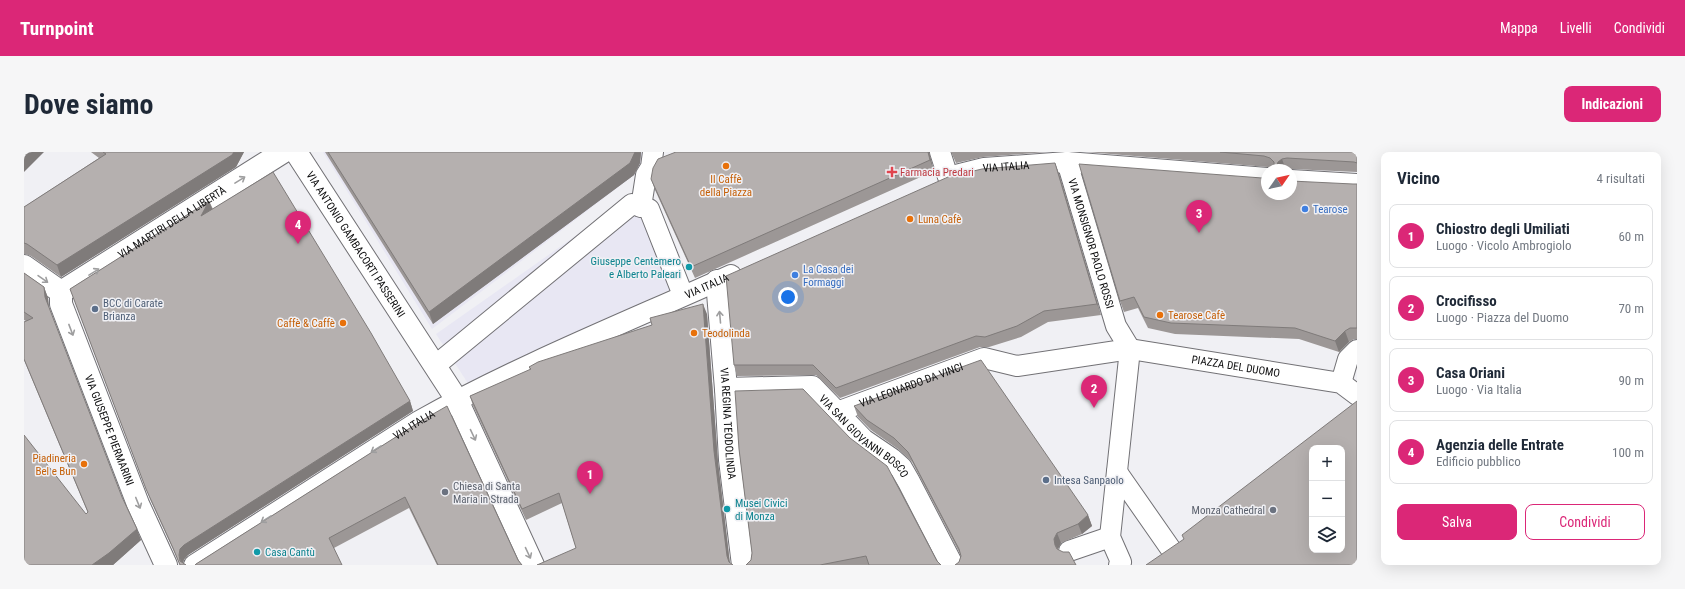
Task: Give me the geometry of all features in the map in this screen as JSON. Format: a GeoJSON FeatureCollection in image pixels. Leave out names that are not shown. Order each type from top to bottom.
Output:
{"type":"FeatureCollection","features":[{"type":"Feature","properties":{"kind":"street","name":"VIA MARTIRI DELLA LIBERTÀ"},"geometry":{"type":"LineString","coordinates":[[61,292],[283,152]]}},
{"type":"Feature","properties":{"kind":"street","name":"VIA ANTONIO GAMBACORTI PASSERINI"},"geometry":{"type":"LineString","coordinates":[[296,152],[436,365],[457,400],[533,565]]}},
{"type":"Feature","properties":{"kind":"street","name":"VIA ITALIA"},"geometry":{"type":"LineString","coordinates":[[940,152],[940,181],[984,168],[1067,162],[1261,178]]}},
{"type":"Feature","properties":{"kind":"street","name":"VIA MONSIGNOR PAOLO ROSSI"},"geometry":{"type":"LineString","coordinates":[[1067,162],[1116,326],[1130,349]]}},
{"type":"Feature","properties":{"kind":"street"},"geometry":{"type":"LineString","coordinates":[[642,202],[647,164]]}},
{"type":"Feature","properties":{"kind":"street"},"geometry":{"type":"LineString","coordinates":[[1297,180],[1357,184]]}},
{"type":"Feature","properties":{"kind":"street"},"geometry":{"type":"LineString","coordinates":[[642,202],[649,209],[684,295]]}},
{"type":"Feature","properties":{"kind":"street"},"geometry":{"type":"LineString","coordinates":[[436,365],[632,204],[642,202]]}},
{"type":"Feature","properties":{"kind":"street"},"geometry":{"type":"LineString","coordinates":[[24,266],[61,292]]}},
{"type":"Feature","properties":{"kind":"street","name":"VIA ITALIA"},"geometry":{"type":"LineString","coordinates":[[194,565],[420,421],[457,400],[562,350],[746,268]]}},
{"type":"Feature","properties":{"kind":"street","name":"VIA REGINA TEODOLINDA"},"geometry":{"type":"LineString","coordinates":[[717,282],[730,460],[743,565]]}},
{"type":"Feature","properties":{"kind":"street","name":"VIA GIUSEPPE PIERMARINI"},"geometry":{"type":"LineString","coordinates":[[61,292],[61,304],[138,504],[166,565]]}},
{"type":"Feature","properties":{"kind":"street"},"geometry":{"type":"LineString","coordinates":[[1119,565],[1121,562],[1110,537],[1130,349]]}},
{"type":"Feature","properties":{"kind":"street","name":"PIAZZA DEL DUOMO"},"geometry":{"type":"LineString","coordinates":[[984,358],[1017,366],[1130,349],[1342,382]]}},
{"type":"Feature","properties":{"kind":"street"},"geometry":{"type":"LineString","coordinates":[[1352,354],[1342,382],[1357,395]]}},
{"type":"Feature","properties":{"kind":"street","name":"VIA LEONARDO DA VINCI"},"geometry":{"type":"LineString","coordinates":[[837,412],[984,358]]}},
{"type":"Feature","properties":{"kind":"street","name":"VIA SAN GIOVANNI BOSCO"},"geometry":{"type":"LineString","coordinates":[[726,389],[812,387],[863,440],[891,459],[901,468],[910,482],[952,565]]}},
{"type":"Feature","properties":{"kind":"street"},"geometry":{"type":"LineString","coordinates":[[1117,472],[1170,548]]}},
{"type":"Feature","properties":{"kind":"street"},"geometry":{"type":"LineString","coordinates":[[1069,551],[1110,537]]}},
{"type":"Feature","properties":{"kind":"shaded area"},"geometry":{"type":"Polygon","coordinates":[[[323,152],[641,152],[649,164],[649,152],[663,152],[649,176],[647,224],[671,289],[469,385],[436,334],[628,199],[649,166],[637,173],[432,329],[323,152]]]}},
{"type":"Feature","properties":{"kind":"building"},"geometry":{"type":"Polygon","coordinates":[[[103,152],[234,152],[232,155],[57,265],[24,243],[24,207],[106,154],[103,152]]]}},
{"type":"Feature","properties":{"kind":"building"},"geometry":{"type":"Polygon","coordinates":[[[328,152],[635,152],[630,163],[429,312],[328,152]]]}},
{"type":"Feature","properties":{"kind":"building"},"geometry":{"type":"Polygon","coordinates":[[[676,152],[928,152],[930,160],[691,267],[651,179],[653,168],[658,159],[676,152]]]}},
{"type":"Feature","properties":{"kind":"building"},"geometry":{"type":"Polygon","coordinates":[[[1220,152],[1357,152],[1357,163],[1287,158],[1282,159],[1277,164],[1274,164],[1270,158],[1264,156],[1220,152]]]}},
{"type":"Feature","properties":{"kind":"building"},"geometry":{"type":"Polygon","coordinates":[[[1055,163],[1097,304],[1044,311],[1017,326],[985,337],[976,336],[836,388],[813,365],[734,365],[726,276],[948,177],[982,169],[1055,163]]]}},
{"type":"Feature","properties":{"kind":"building"},"geometry":{"type":"Polygon","coordinates":[[[1079,164],[1261,178],[1261,200],[1297,200],[1297,181],[1357,184],[1357,328],[1350,328],[1335,341],[1295,328],[1171,323],[1144,317],[1134,297],[1120,301],[1079,164]]]}},
{"type":"Feature","properties":{"kind":"building"},"geometry":{"type":"Polygon","coordinates":[[[273,172],[371,333],[410,401],[184,545],[180,549],[179,555],[180,561],[186,565],[180,565],[146,489],[70,289],[209,201],[201,216],[273,172]]]}},
{"type":"Feature","properties":{"kind":"building"},"geometry":{"type":"Polygon","coordinates":[[[24,273],[44,287],[45,297],[122,497],[137,529],[109,553],[92,565],[24,565],[24,435],[86,514],[88,512],[24,359],[24,322],[33,318],[24,312],[24,273]]]}},
{"type":"Feature","properties":{"kind":"building"},"geometry":{"type":"Polygon","coordinates":[[[703,304],[714,451],[727,556],[729,562],[733,565],[537,565],[576,548],[559,493],[522,509],[470,396],[531,369],[529,367],[538,362],[652,325],[650,318],[703,304]]]}},
{"type":"Feature","properties":{"kind":"building"},"geometry":{"type":"Polygon","coordinates":[[[981,360],[1088,515],[1078,524],[1057,533],[1054,539],[1057,549],[1063,552],[1069,552],[1076,565],[955,565],[959,562],[961,556],[959,549],[908,452],[894,438],[867,420],[854,406],[981,360]]]}},
{"type":"Feature","properties":{"kind":"building"},"geometry":{"type":"Polygon","coordinates":[[[803,389],[850,438],[887,466],[937,561],[941,565],[869,565],[866,556],[820,565],[746,565],[751,560],[752,553],[739,449],[735,391],[803,389]]]}},
{"type":"Feature","properties":{"kind":"building","name":"Monza Cathedral"},"geometry":{"type":"Polygon","coordinates":[[[1357,401],[1357,565],[1146,565],[1184,539],[1182,535],[1357,401]]]}},
{"type":"Feature","properties":{"kind":"building"},"geometry":{"type":"Polygon","coordinates":[[[447,406],[518,560],[522,565],[438,565],[405,497],[329,538],[342,565],[195,565],[421,421],[447,406]]]}},
{"type":"Feature","properties":{"kind":"place","name":"Il Caffè della Piazza"},"geometry":{"type":"Point","coordinates":[726,166]}},
{"type":"Feature","properties":{"kind":"place","name":"Farmacia Predari"},"geometry":{"type":"Point","coordinates":[892,172]}},
{"type":"Feature","properties":{"kind":"place","name":"Tearose"},"geometry":{"type":"Point","coordinates":[1305,209]}},
{"type":"Feature","properties":{"kind":"place","name":"Luna Cafè"},"geometry":{"type":"Point","coordinates":[910,219]}},
{"type":"Feature","properties":{"kind":"place","name":"Casa Oriani"},"geometry":{"type":"Point","coordinates":[1199,233]}},
{"type":"Feature","properties":{"kind":"place","name":"Agenzia delle Entrate"},"geometry":{"type":"Point","coordinates":[298,244]}},
{"type":"Feature","properties":{"kind":"place","name":"Giuseppe Centemero e Alberto Paleari"},"geometry":{"type":"Point","coordinates":[689,267]}},
{"type":"Feature","properties":{"kind":"place","name":"La Casa dei Formaggi"},"geometry":{"type":"Point","coordinates":[795,275]}},
{"type":"Feature","properties":{"kind":"place","name":"BCC di Carate Brianza"},"geometry":{"type":"Point","coordinates":[95,309]}},
{"type":"Feature","properties":{"kind":"place","name":"Tearose Cafè"},"geometry":{"type":"Point","coordinates":[1160,315]}},
{"type":"Feature","properties":{"kind":"place","name":"Caffè & Caffè"},"geometry":{"type":"Point","coordinates":[343,323]}},
{"type":"Feature","properties":{"kind":"place","name":"Teodolinda"},"geometry":{"type":"Point","coordinates":[694,333]}},
{"type":"Feature","properties":{"kind":"place","name":"Crocifisso"},"geometry":{"type":"Point","coordinates":[1094,408]}},
{"type":"Feature","properties":{"kind":"place","name":"Piadineria Bel e Bun"},"geometry":{"type":"Point","coordinates":[84,464]}},
{"type":"Feature","properties":{"kind":"place","name":"Intesa Sanpaolo"},"geometry":{"type":"Point","coordinates":[1046,480]}},
{"type":"Feature","properties":{"kind":"place","name":"Chiesa di Santa Maria in Strada"},"geometry":{"type":"Point","coordinates":[445,492]}},
{"type":"Feature","properties":{"kind":"place","name":"Chiostro degli Umiliati"},"geometry":{"type":"Point","coordinates":[590,494]}},
{"type":"Feature","properties":{"kind":"place","name":"Musei Civici di Monza"},"geometry":{"type":"Point","coordinates":[727,509]}},
{"type":"Feature","properties":{"kind":"place","name":"Monza Cathedral"},"geometry":{"type":"Point","coordinates":[1273,510]}},
{"type":"Feature","properties":{"kind":"place","name":"Casa Cantù"},"geometry":{"type":"Point","coordinates":[257,552]}}]}
